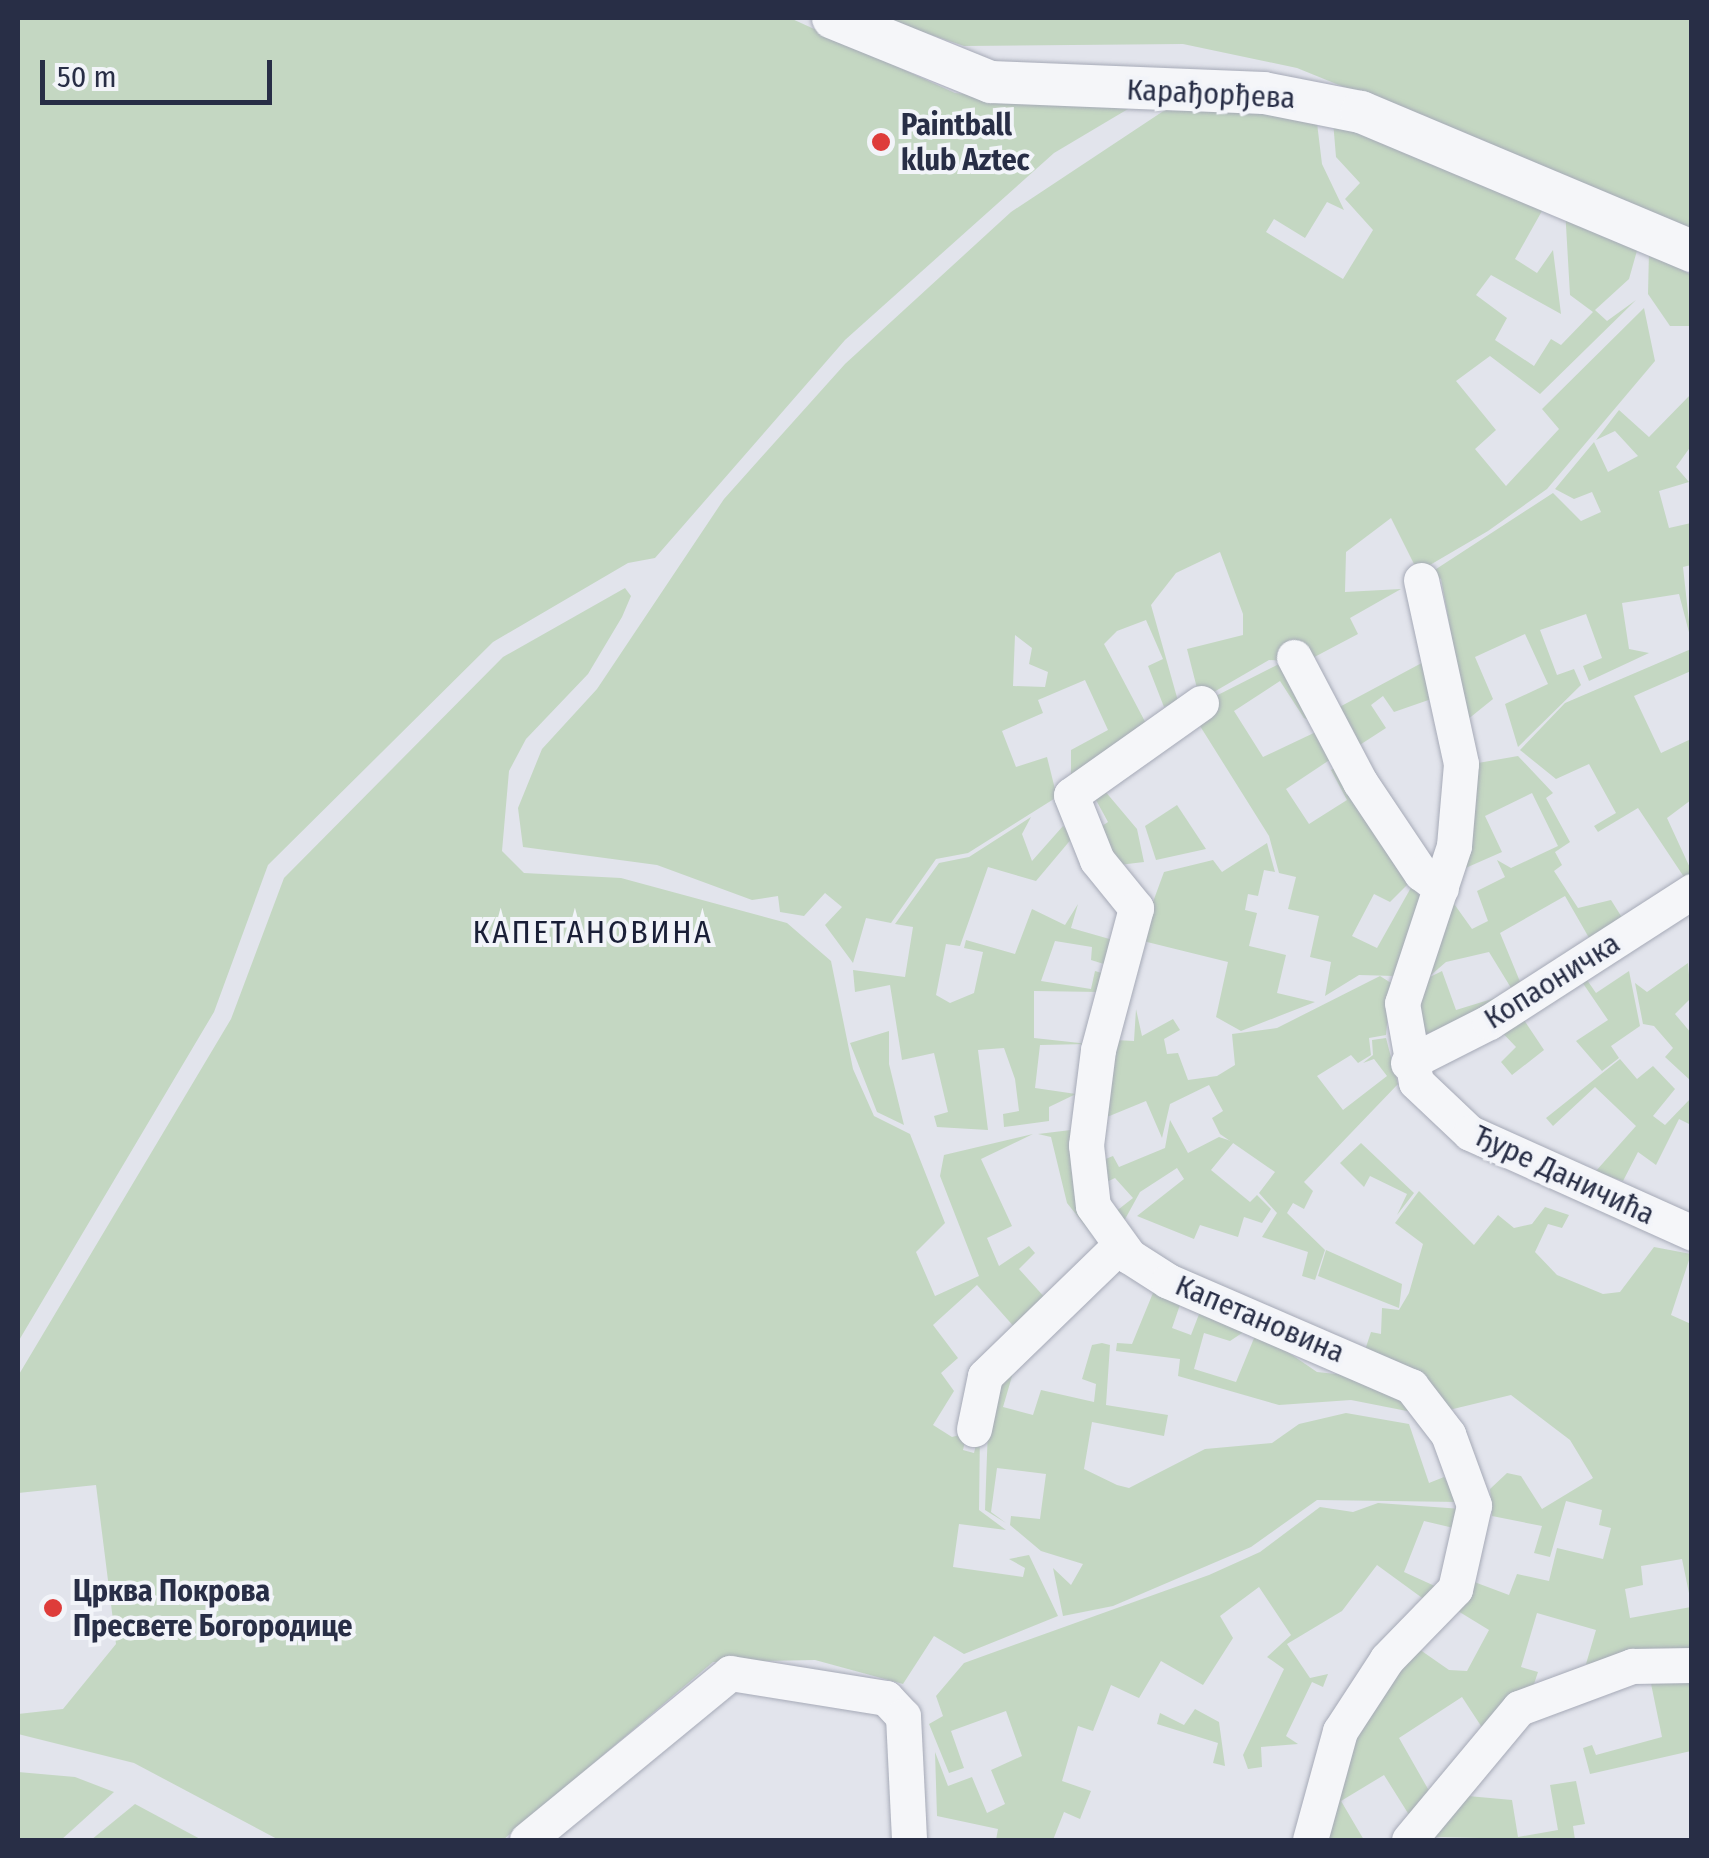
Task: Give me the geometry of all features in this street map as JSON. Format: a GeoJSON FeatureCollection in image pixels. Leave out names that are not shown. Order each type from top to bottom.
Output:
{"type":"FeatureCollection","features":[{"type":"Feature","properties":{"kind":"street","name":"Карађорђева"},"geometry":{"type":"LineString","coordinates":[[833,18],[990,82],[1264,93],[1361,112],[1692,251]]}},
{"type":"Feature","properties":{"kind":"street"},"geometry":{"type":"LineString","coordinates":[[1408,1063],[1406,982],[1441,888],[1461,754],[1421,580]]}},
{"type":"Feature","properties":{"kind":"street"},"geometry":{"type":"LineString","coordinates":[[1294,657],[1360,782],[1420,873],[1441,888]]}},
{"type":"Feature","properties":{"kind":"street","name":"Капетановина"},"geometry":{"type":"LineString","coordinates":[[1201,703],[1076,788],[1070,802],[1098,860],[1136,908],[1108,1000],[1086,1145],[1093,1206],[1120,1246],[1182,1288],[1401,1378],[1432,1410],[1463,1466],[1474,1505],[1466,1562],[1445,1601],[1358,1694],[1310,1840]]}},
{"type":"Feature","properties":{"kind":"street","name":"Копаоничка"},"geometry":{"type":"LineString","coordinates":[[1408,1063],[1489,1022],[1692,890]]}},
{"type":"Feature","properties":{"kind":"street","name":"Ђуре Даничића"},"geometry":{"type":"LineString","coordinates":[[1408,1063],[1422,1092],[1470,1133],[1692,1233]]}},
{"type":"Feature","properties":{"kind":"street"},"geometry":{"type":"LineString","coordinates":[[974,1429],[985,1376],[1120,1246]]}},
{"type":"Feature","properties":{"kind":"street"},"geometry":{"type":"LineString","coordinates":[[1409,1840],[1519,1708],[1632,1666],[1692,1665]]}},
{"type":"Feature","properties":{"kind":"street"},"geometry":{"type":"LineString","coordinates":[[528,1840],[730,1673],[886,1698],[904,1716],[909,1840]]}},
{"type":"Feature","properties":{"kind":"green space"},"geometry":{"type":"Polygon","coordinates":[[[18,18],[790,18],[955,93],[1128,109],[1054,153],[845,340],[655,558],[628,563],[493,642],[268,865],[214,1012],[18,1342],[18,18]]]}},
{"type":"Feature","properties":{"kind":"green space"},"geometry":{"type":"Polygon","coordinates":[[[881,18],[1691,18],[1691,228],[1297,68],[1183,44],[964,46],[881,18]]]}},
{"type":"Feature","properties":{"kind":"green space"},"geometry":{"type":"Polygon","coordinates":[[[1171,106],[1259,107],[1317,123],[1322,164],[1344,210],[1327,202],[1305,238],[1274,219],[1266,232],[1343,279],[1373,230],[1345,199],[1360,183],[1336,157],[1333,121],[1547,202],[1515,259],[1537,273],[1553,250],[1561,314],[1491,275],[1476,295],[1507,318],[1495,340],[1534,366],[1551,339],[1561,345],[1593,312],[1570,295],[1565,208],[1638,247],[1629,279],[1595,310],[1607,321],[1636,300],[1540,394],[1490,356],[1456,381],[1496,430],[1475,449],[1506,486],[1559,429],[1542,409],[1644,308],[1655,361],[1547,489],[1488,531],[1418,572],[1391,518],[1346,552],[1345,592],[1401,589],[1350,618],[1358,634],[1305,662],[1269,660],[1200,700],[1187,649],[1243,635],[1243,614],[1220,552],[1176,573],[1151,605],[1178,701],[1164,707],[1148,666],[1163,659],[1146,620],[1117,631],[1104,644],[1150,731],[1071,783],[1071,750],[1108,730],[1085,680],[1038,700],[1043,713],[1002,731],[1016,767],[1047,757],[1057,797],[968,853],[936,859],[891,923],[866,918],[853,963],[825,925],[842,907],[825,893],[804,916],[780,912],[778,896],[752,900],[657,865],[523,847],[518,808],[542,749],[597,689],[724,499],[845,364],[1011,212],[1171,106]],[[1015,635],[1013,686],[1045,687],[1048,672],[1029,664],[1032,648],[1015,635]]]}},
{"type":"Feature","properties":{"kind":"green space"},"geometry":{"type":"Polygon","coordinates":[[[1649,251],[1691,275],[1691,326],[1670,326],[1648,294],[1649,251]]]}},
{"type":"Feature","properties":{"kind":"green space"},"geometry":{"type":"Polygon","coordinates":[[[1691,394],[1691,446],[1676,467],[1689,482],[1659,491],[1669,528],[1691,523],[1691,565],[1683,567],[1691,640],[1679,594],[1622,603],[1629,649],[1649,653],[1589,681],[1583,666],[1602,658],[1586,614],[1540,630],[1557,675],[1574,669],[1581,685],[1518,747],[1505,704],[1548,684],[1525,634],[1475,657],[1493,699],[1467,720],[1441,579],[1430,573],[1553,493],[1581,521],[1601,512],[1592,492],[1574,499],[1555,489],[1594,442],[1608,472],[1638,456],[1615,431],[1596,440],[1619,410],[1649,437],[1691,394]]]}},
{"type":"Feature","properties":{"kind":"green space"},"geometry":{"type":"Polygon","coordinates":[[[625,588],[631,596],[622,617],[588,674],[526,739],[509,771],[502,851],[524,873],[621,878],[787,923],[831,961],[853,1069],[874,1116],[910,1134],[945,1223],[916,1252],[935,1296],[979,1276],[940,1176],[944,1155],[1033,1134],[981,1159],[1012,1226],[987,1238],[999,1266],[1029,1246],[1035,1253],[1019,1269],[1047,1300],[1016,1329],[977,1285],[933,1325],[958,1358],[941,1373],[954,1391],[933,1425],[952,1437],[967,1433],[963,1450],[974,1453],[980,1428],[979,1510],[1006,1530],[959,1524],[953,1567],[1023,1577],[1025,1568],[1009,1559],[1029,1555],[1058,1616],[964,1654],[934,1636],[903,1684],[815,1660],[713,1662],[503,1840],[279,1840],[134,1763],[18,1734],[18,1714],[63,1709],[116,1644],[96,1485],[18,1493],[18,1376],[231,1019],[284,878],[503,657],[625,588]]]}},
{"type":"Feature","properties":{"kind":"green space"},"geometry":{"type":"Polygon","coordinates":[[[1691,649],[1691,671],[1634,696],[1661,753],[1691,739],[1691,800],[1667,818],[1691,870],[1688,883],[1638,808],[1598,832],[1594,826],[1616,813],[1589,764],[1556,779],[1520,750],[1565,703],[1691,649]]]}},
{"type":"Feature","properties":{"kind":"green space"},"geometry":{"type":"Polygon","coordinates":[[[1431,658],[1440,696],[1394,712],[1383,696],[1371,705],[1386,728],[1352,750],[1332,711],[1431,658]]]}},
{"type":"Feature","properties":{"kind":"green space"},"geometry":{"type":"Polygon","coordinates":[[[1287,660],[1321,725],[1304,718],[1280,681],[1234,711],[1263,757],[1318,731],[1337,755],[1286,789],[1309,824],[1347,800],[1331,770],[1342,763],[1411,881],[1390,902],[1374,894],[1352,936],[1377,948],[1413,884],[1423,903],[1395,976],[1359,975],[1325,996],[1331,962],[1310,957],[1319,916],[1288,909],[1296,877],[1279,873],[1269,836],[1195,718],[1202,703],[1287,660]]]}},
{"type":"Feature","properties":{"kind":"green space"},"geometry":{"type":"Polygon","coordinates":[[[1518,756],[1553,793],[1546,798],[1570,842],[1555,852],[1562,865],[1554,871],[1578,908],[1611,900],[1626,924],[1592,943],[1565,896],[1500,933],[1521,984],[1516,996],[1489,952],[1446,962],[1424,981],[1452,901],[1472,929],[1488,921],[1477,891],[1505,877],[1497,860],[1511,868],[1558,846],[1532,793],[1485,816],[1502,852],[1461,870],[1478,763],[1518,756]]]}},
{"type":"Feature","properties":{"kind":"green space"},"geometry":{"type":"Polygon","coordinates":[[[1099,784],[1137,829],[1144,862],[1119,865],[1093,832],[1108,822],[1090,789],[1099,784]]]}},
{"type":"Feature","properties":{"kind":"green space"},"geometry":{"type":"Polygon","coordinates":[[[1177,805],[1206,849],[1156,860],[1145,826],[1177,805]]]}},
{"type":"Feature","properties":{"kind":"green space"},"geometry":{"type":"Polygon","coordinates":[[[1031,817],[1022,834],[1032,861],[1063,826],[1073,837],[1036,881],[988,867],[960,946],[946,944],[936,995],[950,1003],[974,993],[983,952],[964,948],[966,940],[1015,954],[1032,909],[1065,925],[1078,904],[1071,928],[1113,940],[1107,965],[1091,960],[1092,947],[1055,941],[1041,981],[1091,989],[1095,971],[1105,974],[1100,992],[1034,991],[1034,1038],[1089,1044],[1040,1045],[1035,1088],[1076,1094],[1049,1107],[1049,1121],[1004,1127],[1003,1114],[1019,1111],[1015,1079],[1004,1048],[978,1050],[988,1130],[937,1127],[934,1116],[948,1112],[934,1053],[902,1060],[890,985],[855,992],[853,970],[905,977],[913,927],[895,924],[939,863],[969,857],[1031,817]]]}},
{"type":"Feature","properties":{"kind":"green space"},"geometry":{"type":"Polygon","coordinates":[[[1267,843],[1275,872],[1264,870],[1258,896],[1248,894],[1245,910],[1257,913],[1249,946],[1286,955],[1277,993],[1315,1002],[1241,1031],[1216,1017],[1228,962],[1139,940],[1164,872],[1213,860],[1222,872],[1267,843]]]}},
{"type":"Feature","properties":{"kind":"green space"},"geometry":{"type":"Polygon","coordinates":[[[1688,963],[1691,998],[1675,1014],[1691,1033],[1691,1081],[1665,1057],[1673,1048],[1654,1026],[1643,1024],[1635,983],[1647,992],[1688,963]]]}},
{"type":"Feature","properties":{"kind":"green space"},"geometry":{"type":"Polygon","coordinates":[[[1608,965],[1587,980],[1596,993],[1629,971],[1640,1026],[1611,1046],[1619,1058],[1602,1071],[1576,1041],[1608,1020],[1580,979],[1608,965]]]}},
{"type":"Feature","properties":{"kind":"green space"},"geometry":{"type":"Polygon","coordinates":[[[1442,971],[1456,1010],[1505,995],[1508,1004],[1421,1036],[1418,983],[1442,971]]]}},
{"type":"Feature","properties":{"kind":"green space"},"geometry":{"type":"Polygon","coordinates":[[[1380,976],[1391,983],[1386,1035],[1369,1038],[1371,1055],[1358,1063],[1351,1055],[1317,1076],[1343,1110],[1387,1076],[1374,1059],[1363,1063],[1373,1055],[1372,1040],[1386,1038],[1398,1084],[1304,1182],[1313,1191],[1304,1209],[1293,1203],[1287,1213],[1325,1250],[1315,1280],[1302,1276],[1308,1252],[1262,1237],[1277,1213],[1259,1193],[1275,1172],[1220,1134],[1212,1118],[1223,1111],[1209,1085],[1170,1104],[1162,1138],[1146,1101],[1107,1117],[1115,1040],[1134,1041],[1136,1009],[1142,1036],[1173,1019],[1180,1030],[1164,1039],[1167,1054],[1178,1053],[1188,1080],[1217,1076],[1235,1065],[1232,1034],[1277,1028],[1380,976]]]}},
{"type":"Feature","properties":{"kind":"green space"},"geometry":{"type":"Polygon","coordinates":[[[1520,1014],[1544,1050],[1512,1075],[1501,1062],[1516,1047],[1496,1026],[1520,1014]]]}},
{"type":"Feature","properties":{"kind":"green space"},"geometry":{"type":"Polygon","coordinates":[[[889,1031],[889,1064],[904,1125],[877,1112],[850,1043],[889,1031]]]}},
{"type":"Feature","properties":{"kind":"green space"},"geometry":{"type":"Polygon","coordinates":[[[1620,1059],[1637,1079],[1653,1066],[1675,1089],[1653,1116],[1665,1125],[1691,1098],[1691,1125],[1679,1119],[1656,1165],[1638,1152],[1623,1181],[1595,1172],[1636,1126],[1595,1087],[1553,1126],[1546,1118],[1620,1059]]]}},
{"type":"Feature","properties":{"kind":"green space"},"geometry":{"type":"Polygon","coordinates":[[[1170,1120],[1188,1153],[1219,1137],[1234,1142],[1211,1170],[1250,1202],[1257,1195],[1271,1209],[1262,1223],[1244,1217],[1238,1237],[1200,1225],[1194,1239],[1137,1216],[1184,1179],[1177,1168],[1140,1192],[1124,1221],[1110,1216],[1133,1198],[1115,1178],[1098,1186],[1093,1164],[1113,1156],[1119,1167],[1165,1148],[1170,1120]]]}},
{"type":"Feature","properties":{"kind":"green space"},"geometry":{"type":"Polygon","coordinates":[[[1071,1130],[1071,1169],[1095,1238],[1067,1203],[1051,1137],[1038,1134],[1071,1130]]]}},
{"type":"Feature","properties":{"kind":"green space"},"geometry":{"type":"Polygon","coordinates":[[[1361,1143],[1414,1193],[1397,1215],[1407,1194],[1370,1176],[1364,1187],[1340,1163],[1361,1143]]]}},
{"type":"Feature","properties":{"kind":"green space"},"geometry":{"type":"Polygon","coordinates":[[[1419,1191],[1474,1245],[1498,1215],[1514,1228],[1532,1224],[1545,1207],[1569,1215],[1562,1228],[1548,1224],[1535,1252],[1557,1275],[1603,1294],[1620,1292],[1654,1247],[1691,1254],[1671,1315],[1691,1324],[1691,1603],[1682,1559],[1641,1566],[1643,1585],[1625,1589],[1630,1618],[1691,1607],[1691,1651],[1586,1664],[1596,1630],[1537,1613],[1521,1667],[1538,1672],[1534,1684],[1483,1729],[1462,1697],[1399,1738],[1432,1796],[1411,1818],[1384,1775],[1341,1801],[1364,1840],[1324,1840],[1351,1741],[1416,1647],[1449,1670],[1467,1671],[1489,1630],[1453,1608],[1469,1580],[1509,1595],[1517,1574],[1549,1581],[1557,1548],[1603,1559],[1611,1528],[1599,1525],[1602,1510],[1566,1501],[1550,1557],[1534,1553],[1542,1526],[1492,1516],[1490,1489],[1507,1473],[1521,1476],[1542,1509],[1593,1478],[1570,1440],[1511,1395],[1449,1410],[1365,1350],[1371,1332],[1381,1334],[1382,1308],[1399,1310],[1409,1293],[1423,1244],[1395,1223],[1419,1191]]]}},
{"type":"Feature","properties":{"kind":"green space"},"geometry":{"type":"Polygon","coordinates":[[[1326,1250],[1402,1284],[1399,1308],[1318,1276],[1326,1250]]]}},
{"type":"Feature","properties":{"kind":"green space"},"geometry":{"type":"Polygon","coordinates":[[[1155,1288],[1181,1302],[1172,1328],[1191,1335],[1201,1309],[1245,1331],[1230,1341],[1204,1333],[1194,1369],[1236,1382],[1257,1331],[1317,1372],[1384,1379],[1412,1412],[1351,1400],[1279,1405],[1178,1376],[1180,1359],[1116,1351],[1117,1343],[1132,1344],[1155,1288]]]}},
{"type":"Feature","properties":{"kind":"green space"},"geometry":{"type":"Polygon","coordinates":[[[1092,1345],[1110,1345],[1106,1405],[1168,1415],[1164,1436],[1092,1422],[1084,1469],[1117,1485],[1129,1488],[1205,1449],[1272,1443],[1299,1424],[1346,1413],[1409,1424],[1429,1483],[1444,1477],[1460,1502],[1317,1500],[1251,1547],[1113,1606],[1063,1616],[1053,1568],[1071,1585],[1083,1564],[1041,1551],[1010,1525],[1011,1516],[1040,1519],[1046,1474],[997,1468],[991,1512],[1006,1523],[985,1510],[989,1400],[1017,1359],[1003,1407],[1033,1415],[1041,1390],[1094,1402],[1096,1384],[1082,1379],[1092,1345]]]}},
{"type":"Feature","properties":{"kind":"green space"},"geometry":{"type":"Polygon","coordinates":[[[1378,1503],[1462,1509],[1462,1530],[1424,1521],[1404,1572],[1437,1587],[1425,1600],[1377,1565],[1342,1611],[1287,1644],[1310,1678],[1328,1674],[1323,1687],[1312,1682],[1286,1736],[1298,1744],[1261,1747],[1262,1767],[1248,1769],[1243,1755],[1284,1669],[1267,1657],[1291,1635],[1259,1587],[1220,1616],[1233,1638],[1203,1685],[1161,1661],[1139,1698],[1111,1685],[1093,1731],[1078,1726],[1062,1781],[1091,1791],[1080,1819],[1064,1812],[1053,1840],[996,1840],[998,1829],[937,1816],[935,1752],[948,1786],[972,1777],[987,1813],[1005,1804],[991,1770],[1022,1756],[1006,1711],[951,1731],[964,1768],[949,1773],[929,1724],[943,1716],[936,1696],[964,1663],[1209,1575],[1260,1552],[1320,1507],[1353,1512],[1378,1503]]]}},
{"type":"Feature","properties":{"kind":"green space"},"geometry":{"type":"Polygon","coordinates":[[[1649,1674],[1691,1677],[1691,1751],[1590,1774],[1583,1748],[1592,1745],[1596,1755],[1662,1737],[1649,1674]]]}},
{"type":"Feature","properties":{"kind":"green space"},"geometry":{"type":"Polygon","coordinates":[[[1195,1709],[1219,1722],[1225,1766],[1213,1763],[1218,1743],[1157,1724],[1160,1713],[1184,1725],[1195,1709]]]}},
{"type":"Feature","properties":{"kind":"green space"},"geometry":{"type":"Polygon","coordinates":[[[18,1772],[75,1777],[114,1792],[61,1840],[18,1840],[18,1772]]]}},
{"type":"Feature","properties":{"kind":"green space"},"geometry":{"type":"Polygon","coordinates":[[[1576,1781],[1585,1824],[1573,1826],[1575,1840],[1434,1837],[1468,1796],[1512,1800],[1518,1837],[1558,1830],[1550,1785],[1576,1781]]]}},
{"type":"Feature","properties":{"kind":"green space"},"geometry":{"type":"Polygon","coordinates":[[[135,1804],[202,1840],[91,1840],[135,1804]]]}},
{"type":"Feature","properties":{"kind":"place","name":"Paintball klub Aztec"},"geometry":{"type":"Point","coordinates":[881,142]}},
{"type":"Feature","properties":{"kind":"place","name":"Црква Покрова Пресвете Богородице"},"geometry":{"type":"Point","coordinates":[53,1608]}},
{"type":"Feature","properties":{"kind":"district","name":"КАПЕТАНОВИНА"},"geometry":{"type":"Point","coordinates":[593,932]}}]}
